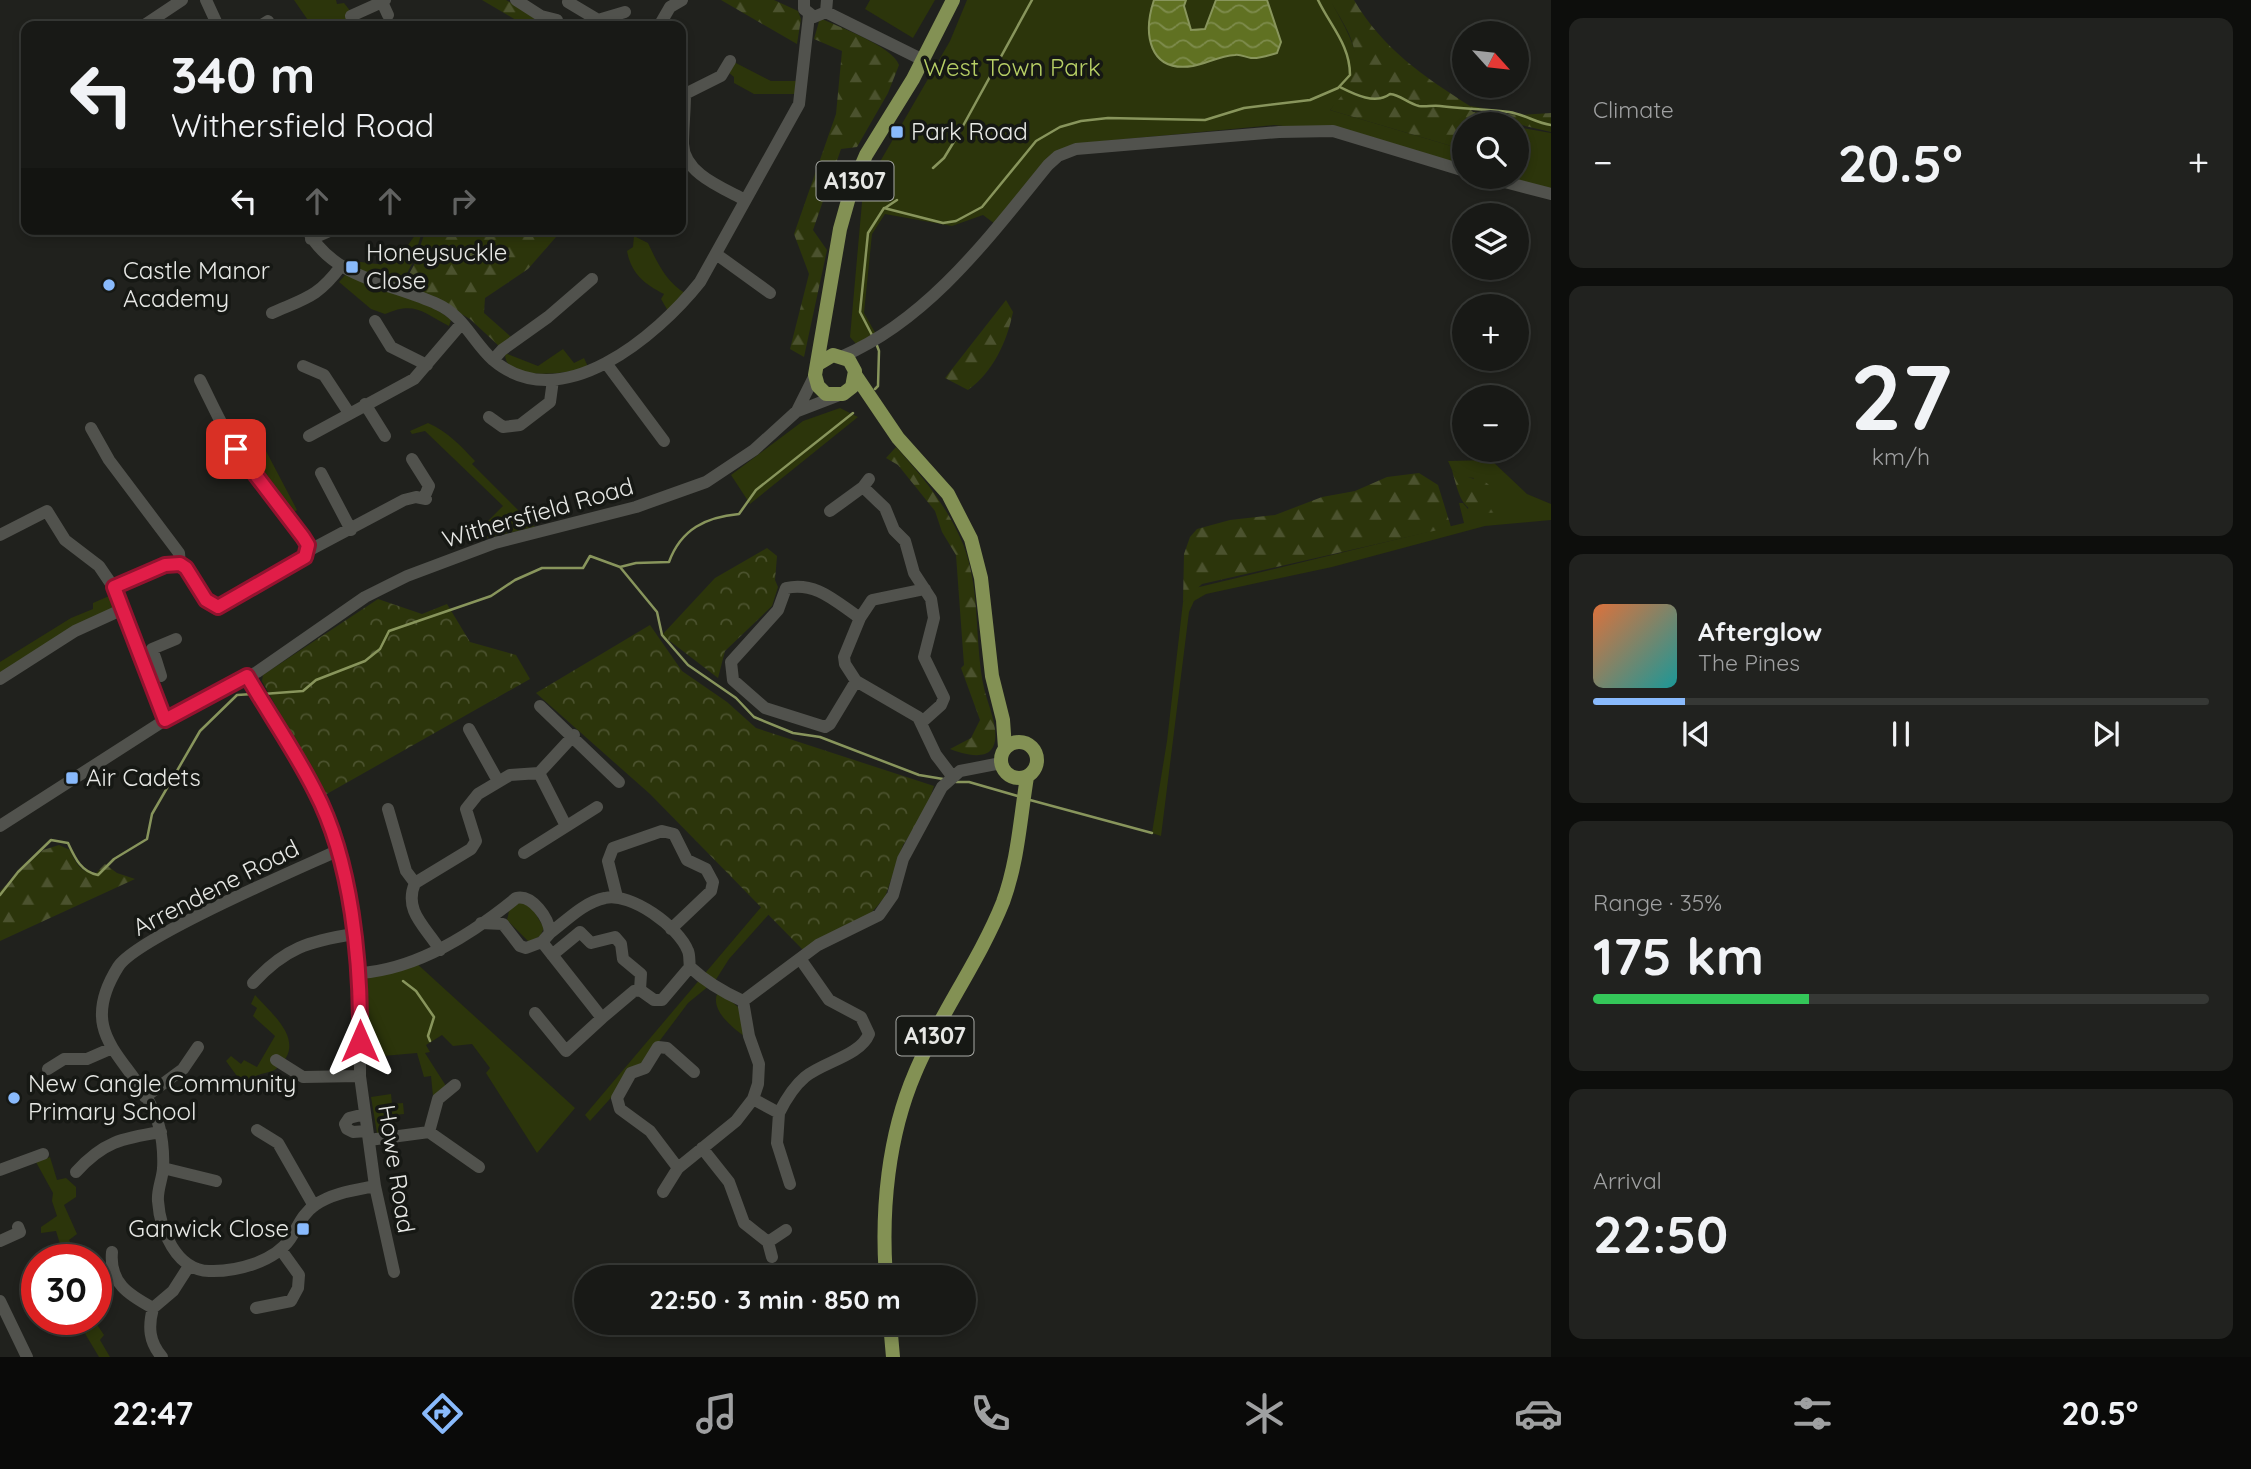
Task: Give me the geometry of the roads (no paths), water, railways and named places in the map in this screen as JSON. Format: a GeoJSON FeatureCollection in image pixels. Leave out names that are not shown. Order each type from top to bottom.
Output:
{"type":"FeatureCollection","features":[{"type":"Feature","properties":{"kind":"main road","name":"A1307"},"geometry":{"type":"LineString","coordinates":[[816,370],[840,229],[851,190],[866,155],[913,79],[920,59],[953,0]]}},
{"type":"Feature","properties":{"kind":"main road","name":"A1307"},"geometry":{"type":"LineString","coordinates":[[827,317],[841,356],[855,373]]}},
{"type":"Feature","properties":{"kind":"main road"},"geometry":{"type":"LineString","coordinates":[[841,356],[827,356],[816,370],[821,391],[858,399],[879,412]]}},
{"type":"Feature","properties":{"kind":"main road"},"geometry":{"type":"LineString","coordinates":[[840,395],[852,387],[855,373]]}},
{"type":"Feature","properties":{"kind":"main road"},"geometry":{"type":"LineString","coordinates":[[855,373],[879,412],[948,494],[971,539],[981,578],[992,676],[1003,720],[1005,748],[1001,763],[1003,770],[1020,777],[1034,771],[1037,756],[1030,745],[1022,741],[1003,720]]}},
{"type":"Feature","properties":{"kind":"main road"},"geometry":{"type":"LineString","coordinates":[[1005,748],[1022,741]]}},
{"type":"Feature","properties":{"kind":"main road","name":"A1307"},"geometry":{"type":"LineString","coordinates":[[886,1265],[887,1187],[896,1125],[916,1071],[962,987],[1003,902],[1019,849],[1022,799],[1020,777]]}},
{"type":"Feature","properties":{"kind":"main road"},"geometry":{"type":"LineString","coordinates":[[891,1335],[893,1357]]}},
{"type":"Feature","properties":{"kind":"street"},"geometry":{"type":"LineString","coordinates":[[150,21],[182,0]]}},
{"type":"Feature","properties":{"kind":"street"},"geometry":{"type":"LineString","coordinates":[[206,0],[216,21]]}},
{"type":"Feature","properties":{"kind":"street"},"geometry":{"type":"LineString","coordinates":[[516,0],[552,21]]}},
{"type":"Feature","properties":{"kind":"street"},"geometry":{"type":"LineString","coordinates":[[662,21],[670,7],[682,0]]}},
{"type":"Feature","properties":{"kind":"street"},"geometry":{"type":"LineString","coordinates":[[351,16],[383,1],[388,15]]}},
{"type":"Feature","properties":{"kind":"street"},"geometry":{"type":"LineString","coordinates":[[557,21],[569,1],[598,20],[625,12]]}},
{"type":"Feature","properties":{"kind":"street"},"geometry":{"type":"LineString","coordinates":[[310,235],[341,266],[381,285],[447,309],[494,360],[523,376],[553,380],[576,377],[606,363],[680,307],[700,282],[799,104],[809,15],[801,1]]}},
{"type":"Feature","properties":{"kind":"street"},"geometry":{"type":"LineString","coordinates":[[809,15],[818,17],[826,6],[920,59]]}},
{"type":"Feature","properties":{"kind":"street"},"geometry":{"type":"LineString","coordinates":[[686,91],[721,76],[730,61]]}},
{"type":"Feature","properties":{"kind":"street"},"geometry":{"type":"LineString","coordinates":[[855,373],[875,343],[967,261],[1048,165],[1058,156],[1076,149],[1279,132],[1333,131],[1452,167]]}},
{"type":"Feature","properties":{"kind":"street"},"geometry":{"type":"LineString","coordinates":[[686,157],[702,177],[745,200]]}},
{"type":"Feature","properties":{"kind":"street"},"geometry":{"type":"LineString","coordinates":[[1529,188],[1551,194]]}},
{"type":"Feature","properties":{"kind":"street"},"geometry":{"type":"LineString","coordinates":[[716,254],[770,293]]}},
{"type":"Feature","properties":{"kind":"street"},"geometry":{"type":"LineString","coordinates":[[272,313],[319,292],[330,283],[341,266]]}},
{"type":"Feature","properties":{"kind":"street"},"geometry":{"type":"LineString","coordinates":[[494,360],[502,350],[548,317],[592,279]]}},
{"type":"Feature","properties":{"kind":"street"},"geometry":{"type":"LineString","coordinates":[[374,321],[391,347],[427,365]]}},
{"type":"Feature","properties":{"kind":"street"},"geometry":{"type":"LineString","coordinates":[[309,436],[405,385],[427,365],[462,323]]}},
{"type":"Feature","properties":{"kind":"street"},"geometry":{"type":"LineString","coordinates":[[841,356],[875,343]]}},
{"type":"Feature","properties":{"kind":"street"},"geometry":{"type":"LineString","coordinates":[[606,363],[664,441]]}},
{"type":"Feature","properties":{"kind":"street"},"geometry":{"type":"LineString","coordinates":[[302,366],[324,375],[349,414]]}},
{"type":"Feature","properties":{"kind":"street","name":"Withersfield Road"},"geometry":{"type":"LineString","coordinates":[[797,411],[816,370]]}},
{"type":"Feature","properties":{"kind":"street"},"geometry":{"type":"LineString","coordinates":[[200,380],[244,463],[274,496],[303,537],[308,551]]}},
{"type":"Feature","properties":{"kind":"street"},"geometry":{"type":"LineString","coordinates":[[489,417],[503,428],[520,425],[550,402],[553,380]]}},
{"type":"Feature","properties":{"kind":"street","name":"Withersfield Road"},"geometry":{"type":"LineString","coordinates":[[0,825],[165,720],[250,681],[366,597],[407,576],[495,542],[636,507],[706,482],[754,450],[797,411],[840,395]]}},
{"type":"Feature","properties":{"kind":"street"},"geometry":{"type":"LineString","coordinates":[[365,404],[385,436]]}},
{"type":"Feature","properties":{"kind":"street"},"geometry":{"type":"LineString","coordinates":[[92,428],[109,460],[179,553],[180,564]]}},
{"type":"Feature","properties":{"kind":"street"},"geometry":{"type":"LineString","coordinates":[[114,587],[165,565],[180,564],[186,568],[206,600],[218,607],[301,561],[308,551],[404,500],[425,499],[429,486],[412,459]]}},
{"type":"Feature","properties":{"kind":"street"},"geometry":{"type":"LineString","coordinates":[[321,473],[351,530]]}},
{"type":"Feature","properties":{"kind":"street"},"geometry":{"type":"LineString","coordinates":[[830,511],[866,483],[885,508],[894,530],[905,541],[911,566],[925,589],[934,618],[924,657],[944,698],[941,705],[922,722]]}},
{"type":"Feature","properties":{"kind":"street"},"geometry":{"type":"LineString","coordinates":[[0,535],[47,511],[65,540],[99,566],[114,587],[165,720]]}},
{"type":"Feature","properties":{"kind":"street"},"geometry":{"type":"LineString","coordinates":[[856,681],[830,724],[825,727],[765,708],[733,680],[730,662],[778,610],[786,588],[798,585],[820,590],[860,618]]}},
{"type":"Feature","properties":{"kind":"street"},"geometry":{"type":"LineString","coordinates":[[925,589],[872,600],[860,618],[844,657],[849,673],[856,681],[909,711],[922,722],[948,780]]}},
{"type":"Feature","properties":{"kind":"street"},"geometry":{"type":"LineString","coordinates":[[0,679],[75,631],[121,610]]}},
{"type":"Feature","properties":{"kind":"street"},"geometry":{"type":"LineString","coordinates":[[161,676],[152,649],[176,639]]}},
{"type":"Feature","properties":{"kind":"street"},"geometry":{"type":"LineString","coordinates":[[144,667],[156,660]]}},
{"type":"Feature","properties":{"kind":"street","name":"Howe Road"},"geometry":{"type":"LineString","coordinates":[[250,681],[317,793],[346,880],[360,973],[360,1076],[375,1186],[394,1272]]}},
{"type":"Feature","properties":{"kind":"street"},"geometry":{"type":"LineString","coordinates":[[540,706],[574,735],[620,782]]}},
{"type":"Feature","properties":{"kind":"street"},"geometry":{"type":"LineString","coordinates":[[468,729],[498,781]]}},
{"type":"Feature","properties":{"kind":"street"},"geometry":{"type":"LineString","coordinates":[[440,950],[411,910],[415,883],[471,849],[476,841],[475,832],[466,809],[478,794],[498,781],[520,773],[539,773],[574,735]]}},
{"type":"Feature","properties":{"kind":"street"},"geometry":{"type":"LineString","coordinates":[[743,1001],[828,940],[879,915],[893,895],[904,859],[948,780],[969,768],[1001,763]]}},
{"type":"Feature","properties":{"kind":"street"},"geometry":{"type":"LineString","coordinates":[[539,773],[566,826]]}},
{"type":"Feature","properties":{"kind":"street"},"geometry":{"type":"LineString","coordinates":[[524,853],[597,807]]}},
{"type":"Feature","properties":{"kind":"street"},"geometry":{"type":"LineString","coordinates":[[388,808],[406,871],[415,883]]}},
{"type":"Feature","properties":{"kind":"street"},"geometry":{"type":"LineString","coordinates":[[617,897],[608,861],[613,848],[662,831],[674,834],[687,860],[706,869],[713,882],[711,891],[671,929]]}},
{"type":"Feature","properties":{"kind":"street","name":"Arrendene Road"},"geometry":{"type":"LineString","coordinates":[[189,1266],[178,1257],[164,1229],[158,1199],[163,1168],[161,1132],[145,1097],[110,1049],[100,1016],[108,985],[120,963],[194,919],[337,851]]}},
{"type":"Feature","properties":{"kind":"street"},"geometry":{"type":"LineString","coordinates":[[360,973],[381,972],[440,950],[481,923],[501,918],[516,898],[523,896],[549,923],[546,937],[552,955],[603,1018]]}},
{"type":"Feature","properties":{"kind":"street"},"geometry":{"type":"LineString","coordinates":[[501,918],[520,946],[532,948],[593,902],[617,897],[636,902],[671,929],[689,951],[690,967],[662,1000],[654,1000],[640,990]]}},
{"type":"Feature","properties":{"kind":"street"},"geometry":{"type":"LineString","coordinates":[[535,1013],[566,1051],[640,990],[641,974],[623,959],[621,944],[615,937],[591,943],[580,932],[552,955]]}},
{"type":"Feature","properties":{"kind":"street"},"geometry":{"type":"LineString","coordinates":[[253,982],[271,963],[312,940],[354,934]]}},
{"type":"Feature","properties":{"kind":"street"},"geometry":{"type":"LineString","coordinates":[[790,1184],[777,1143],[779,1113],[787,1097],[806,1076],[866,1041],[869,1034],[861,1017],[829,1000],[801,960]]}},
{"type":"Feature","properties":{"kind":"street"},"geometry":{"type":"LineString","coordinates":[[690,967],[718,989],[743,1001]]}},
{"type":"Feature","properties":{"kind":"street"},"geometry":{"type":"LineString","coordinates":[[663,1192],[678,1168],[736,1121],[753,1099],[758,1084],[759,1064],[749,1036],[743,1001]]}},
{"type":"Feature","properties":{"kind":"street"},"geometry":{"type":"LineString","coordinates":[[145,1097],[183,1069],[198,1046]]}},
{"type":"Feature","properties":{"kind":"street"},"geometry":{"type":"LineString","coordinates":[[678,1168],[650,1131],[620,1109],[617,1098],[631,1073],[645,1068],[658,1047],[667,1048],[694,1072]]}},
{"type":"Feature","properties":{"kind":"street"},"geometry":{"type":"LineString","coordinates":[[48,1069],[64,1059],[87,1059],[110,1049]]}},
{"type":"Feature","properties":{"kind":"street"},"geometry":{"type":"LineString","coordinates":[[276,1060],[303,1077],[360,1076]]}},
{"type":"Feature","properties":{"kind":"street"},"geometry":{"type":"LineString","coordinates":[[429,1132],[439,1099],[455,1085]]}},
{"type":"Feature","properties":{"kind":"street"},"geometry":{"type":"LineString","coordinates":[[753,1099],[779,1113]]}},
{"type":"Feature","properties":{"kind":"street"},"geometry":{"type":"LineString","coordinates":[[365,1114],[349,1118],[345,1124],[353,1132],[368,1135],[429,1132],[480,1167]]}},
{"type":"Feature","properties":{"kind":"street"},"geometry":{"type":"LineString","coordinates":[[257,1130],[278,1143],[314,1206]]}},
{"type":"Feature","properties":{"kind":"street"},"geometry":{"type":"LineString","coordinates":[[76,1172],[94,1152],[122,1138],[161,1132]]}},
{"type":"Feature","properties":{"kind":"street"},"geometry":{"type":"LineString","coordinates":[[702,1148],[729,1182],[744,1223],[768,1242],[772,1257]]}},
{"type":"Feature","properties":{"kind":"street"},"geometry":{"type":"LineString","coordinates":[[0,1170],[43,1154]]}},
{"type":"Feature","properties":{"kind":"street"},"geometry":{"type":"LineString","coordinates":[[163,1168],[216,1181]]}},
{"type":"Feature","properties":{"kind":"street"},"geometry":{"type":"LineString","coordinates":[[162,1357],[153,1345],[150,1334],[153,1308],[173,1291],[189,1266],[209,1271],[257,1263],[281,1250],[314,1206],[345,1192],[375,1186]]}},
{"type":"Feature","properties":{"kind":"street"},"geometry":{"type":"LineString","coordinates":[[0,1241],[20,1232],[18,1227]]}},
{"type":"Feature","properties":{"kind":"street"},"geometry":{"type":"LineString","coordinates":[[768,1242],[786,1230]]}},
{"type":"Feature","properties":{"kind":"street"},"geometry":{"type":"LineString","coordinates":[[262,1310],[291,1301],[298,1288],[299,1275],[281,1250]]}},
{"type":"Feature","properties":{"kind":"street"},"geometry":{"type":"LineString","coordinates":[[112,1266],[126,1294],[153,1308]]}},
{"type":"Feature","properties":{"kind":"street"},"geometry":{"type":"LineString","coordinates":[[0,1301],[27,1357]]}},
{"type":"Feature","properties":{"kind":"water"},"geometry":{"type":"Polygon","coordinates":[[[1154,0],[1186,0],[1184,6],[1191,30],[1205,29],[1216,0],[1267,0],[1281,42],[1277,53],[1254,58],[1229,56],[1193,66],[1178,67],[1166,63],[1152,48],[1149,25],[1154,0]]]}},
{"type":"Feature","properties":{"kind":"waterway"},"geometry":{"type":"LineString","coordinates":[[933,168],[944,158],[958,135],[1032,0]]}},
{"type":"Feature","properties":{"kind":"waterway"},"geometry":{"type":"LineString","coordinates":[[873,337],[860,312],[868,233],[884,208],[943,223],[956,221],[982,207],[1036,141],[1060,127],[1081,121],[1108,118],[1205,120],[1244,108],[1310,100],[1338,88],[1350,75],[1347,54],[1318,0]]}},
{"type":"Feature","properties":{"kind":"waterway"},"geometry":{"type":"LineString","coordinates":[[1340,87],[1358,95],[1378,99],[1390,94],[1419,106],[1509,112],[1551,125]]}},
{"type":"Feature","properties":{"kind":"waterway"},"geometry":{"type":"LineString","coordinates":[[885,208],[897,200]]}},
{"type":"Feature","properties":{"kind":"waterway"},"geometry":{"type":"LineString","coordinates":[[875,389],[878,386],[879,351],[876,343]]}},
{"type":"Feature","properties":{"kind":"waterway"},"geometry":{"type":"LineString","coordinates":[[263,694],[303,691],[316,680],[365,661],[380,649],[389,631],[491,596],[515,580],[542,568],[583,568],[590,556],[620,567],[636,563],[669,562],[680,541],[688,533],[716,518],[739,514],[756,490],[853,413]]}},
{"type":"Feature","properties":{"kind":"waterway"},"geometry":{"type":"LineString","coordinates":[[620,567],[657,612],[662,635],[688,665],[736,698],[754,717],[793,733],[820,737],[919,775],[943,779]]}},
{"type":"Feature","properties":{"kind":"waterway"},"geometry":{"type":"LineString","coordinates":[[0,895],[18,872],[51,840],[68,843],[83,868],[98,875],[114,859],[147,839],[152,814],[200,731],[237,695],[253,694]]}},
{"type":"Feature","properties":{"kind":"waterway"},"geometry":{"type":"LineString","coordinates":[[956,782],[969,782],[1021,797]]}},
{"type":"Feature","properties":{"kind":"waterway"},"geometry":{"type":"LineString","coordinates":[[1030,800],[1152,833]]}},
{"type":"Feature","properties":{"kind":"waterway"},"geometry":{"type":"LineString","coordinates":[[403,981],[416,991],[434,1017],[428,1036],[430,1041]]}},
{"type":"Feature","properties":{"kind":"place","name":"Park Road"},"geometry":{"type":"Point","coordinates":[897,132]}},
{"type":"Feature","properties":{"kind":"place","name":"Honeysuckle Close"},"geometry":{"type":"Point","coordinates":[352,267]}},
{"type":"Feature","properties":{"kind":"place","name":"Castle Manor Academy"},"geometry":{"type":"Point","coordinates":[109,285]}},
{"type":"Feature","properties":{"kind":"place","name":"Air Cadets"},"geometry":{"type":"Point","coordinates":[72,778]}},
{"type":"Feature","properties":{"kind":"place","name":"New Cangle Community Primary School"},"geometry":{"type":"Point","coordinates":[14,1098]}},
{"type":"Feature","properties":{"kind":"place","name":"Ganwick Close"},"geometry":{"type":"Point","coordinates":[303,1229]}},
{"type":"Feature","properties":{"kind":"park label","name":"West Town Park"},"geometry":{"type":"Point","coordinates":[1012,68]}}]}
